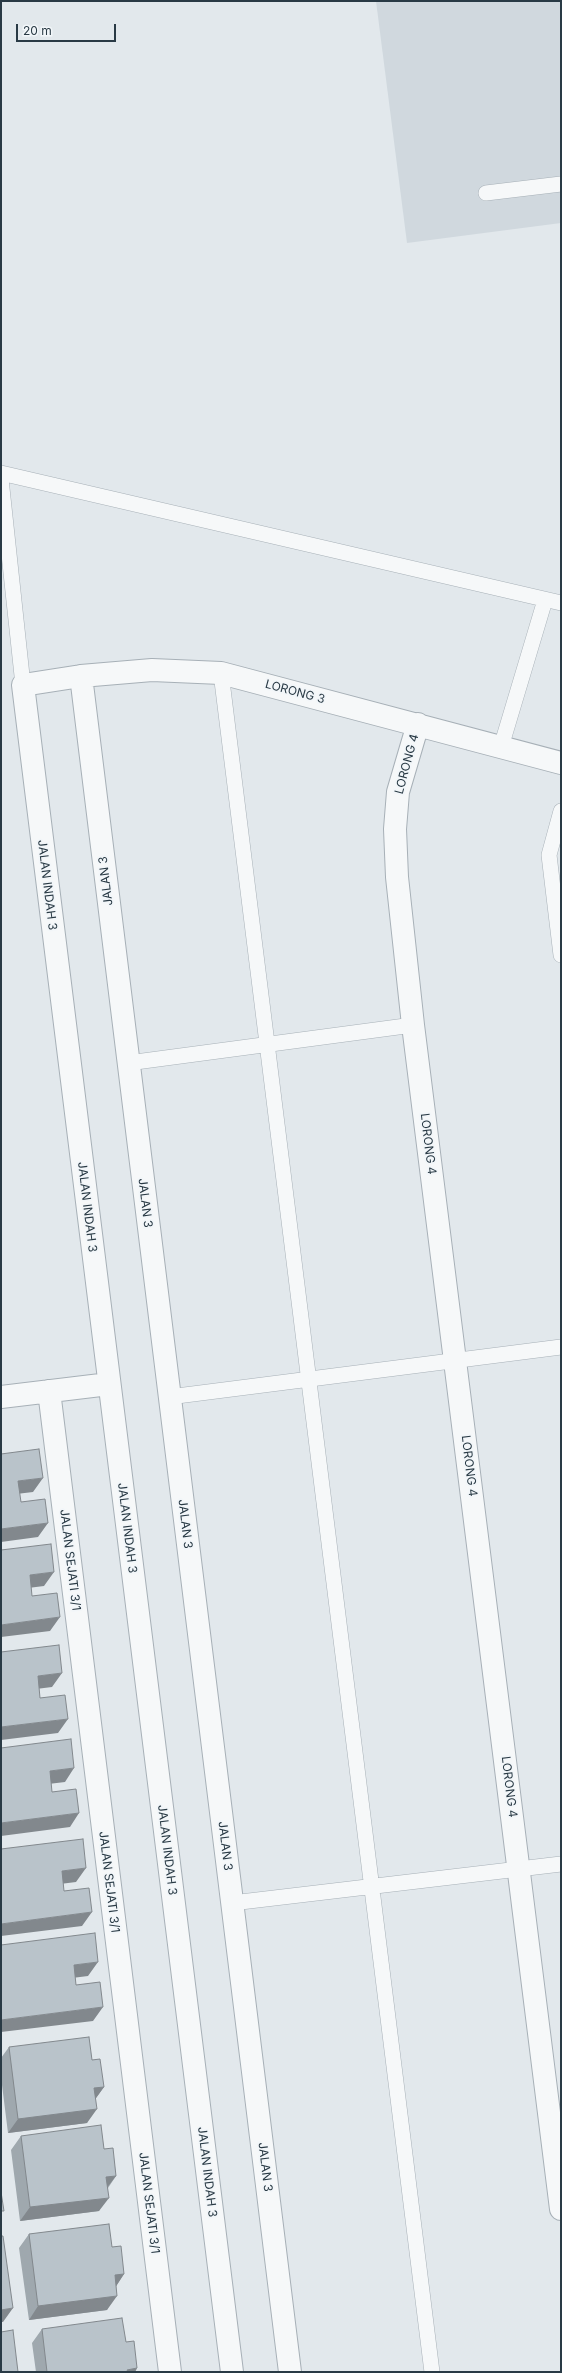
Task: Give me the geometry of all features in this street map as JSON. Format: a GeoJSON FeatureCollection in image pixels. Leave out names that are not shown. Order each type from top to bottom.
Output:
{"type":"FeatureCollection","features":[{"type":"Feature","properties":{"kind":"street","name":"LORONG 3"},"geometry":{"type":"LineString","coordinates":[[22,685],[81,676],[152,670],[221,673],[561,763]]}},
{"type":"Feature","properties":{"kind":"street","name":"JALAN 3"},"geometry":{"type":"LineString","coordinates":[[81,676],[290,2372]]}},
{"type":"Feature","properties":{"kind":"street","name":"JALAN INDAH 3"},"geometry":{"type":"LineString","coordinates":[[22,685],[232,2372]]}},
{"type":"Feature","properties":{"kind":"street","name":"LORONG 4"},"geometry":{"type":"LineString","coordinates":[[418,724],[398,792],[395,829],[397,877],[412,1025],[561,2209]]}},
{"type":"Feature","properties":{"kind":"street"},"geometry":{"type":"LineString","coordinates":[[1,1397],[109,1384]]}},
{"type":"Feature","properties":{"kind":"street","name":"JALAN SEJATI 3/1"},"geometry":{"type":"LineString","coordinates":[[49,1391],[170,2372]]}},
{"type":"Feature","properties":{"kind":"lane"},"geometry":{"type":"LineString","coordinates":[[486,193],[561,184]]}},
{"type":"Feature","properties":{"kind":"lane"},"geometry":{"type":"LineString","coordinates":[[1,473],[561,603]]}},
{"type":"Feature","properties":{"kind":"lane"},"geometry":{"type":"LineString","coordinates":[[1,479],[22,685]]}},
{"type":"Feature","properties":{"kind":"lane"},"geometry":{"type":"LineString","coordinates":[[502,747],[546,600]]}},
{"type":"Feature","properties":{"kind":"lane"},"geometry":{"type":"LineString","coordinates":[[221,673],[432,2372]]}},
{"type":"Feature","properties":{"kind":"lane"},"geometry":{"type":"LineString","coordinates":[[561,811],[549,855],[561,955]]}},
{"type":"Feature","properties":{"kind":"lane"},"geometry":{"type":"LineString","coordinates":[[128,1062],[412,1025]]}},
{"type":"Feature","properties":{"kind":"lane"},"geometry":{"type":"LineString","coordinates":[[169,1397],[561,1347]]}},
{"type":"Feature","properties":{"kind":"lane"},"geometry":{"type":"LineString","coordinates":[[232,1903],[561,1864]]}},
{"type":"Feature","properties":{"kind":"shaded area"},"geometry":{"type":"Polygon","coordinates":[[[376,1],[561,1],[561,223],[407,243],[376,1]]]}},
{"type":"Feature","properties":{"kind":"building"},"geometry":{"type":"Polygon","coordinates":[[[39,1449],[43,1478],[18,1481],[21,1502],[45,1499],[48,1523],[1,1529],[1,1454],[39,1449]]]}},
{"type":"Feature","properties":{"kind":"building"},"geometry":{"type":"Polygon","coordinates":[[[51,1544],[54,1572],[30,1575],[32,1596],[57,1593],[60,1617],[1,1625],[1,1550],[51,1544]]]}},
{"type":"Feature","properties":{"kind":"building"},"geometry":{"type":"Polygon","coordinates":[[[59,1645],[62,1673],[38,1676],[40,1698],[65,1695],[68,1719],[1,1727],[1,1652],[59,1645]]]}},
{"type":"Feature","properties":{"kind":"building"},"geometry":{"type":"Polygon","coordinates":[[[71,1739],[74,1768],[50,1771],[52,1792],[76,1789],[79,1813],[1,1823],[1,1748],[71,1739]]]}},
{"type":"Feature","properties":{"kind":"building"},"geometry":{"type":"Polygon","coordinates":[[[83,1839],[86,1868],[62,1871],[64,1891],[89,1888],[92,1912],[1,1924],[1,1849],[83,1839]]]}},
{"type":"Feature","properties":{"kind":"building"},"geometry":{"type":"Polygon","coordinates":[[[95,1933],[98,1962],[74,1965],[76,1985],[100,1982],[103,2007],[1,2020],[1,1945],[95,1933]]]}},
{"type":"Feature","properties":{"kind":"building"},"geometry":{"type":"Polygon","coordinates":[[[89,2037],[92,2060],[100,2059],[104,2087],[94,2088],[97,2109],[18,2119],[9,2047],[89,2037]]]}},
{"type":"Feature","properties":{"kind":"building"},"geometry":{"type":"Polygon","coordinates":[[[101,2125],[104,2149],[113,2148],[116,2176],[106,2177],[109,2198],[30,2207],[21,2136],[101,2125]]]}},
{"type":"Feature","properties":{"kind":"building"},"geometry":{"type":"Polygon","coordinates":[[[1,2192],[4,2211],[1,2211],[1,2192]]]}},
{"type":"Feature","properties":{"kind":"building"},"geometry":{"type":"Polygon","coordinates":[[[109,2224],[112,2247],[121,2246],[124,2274],[115,2275],[117,2296],[38,2306],[29,2234],[109,2224]]]}},
{"type":"Feature","properties":{"kind":"building"},"geometry":{"type":"Polygon","coordinates":[[[1,2236],[3,2236],[13,2308],[1,2310],[1,2236]]]}},
{"type":"Feature","properties":{"kind":"building"},"geometry":{"type":"Polygon","coordinates":[[[122,2318],[126,2342],[134,2341],[137,2368],[127,2370],[128,2372],[47,2372],[42,2329],[122,2318]]]}},
{"type":"Feature","properties":{"kind":"building"},"geometry":{"type":"Polygon","coordinates":[[[13,2330],[18,2372],[1,2372],[1,2332],[13,2330]]]}}]}
